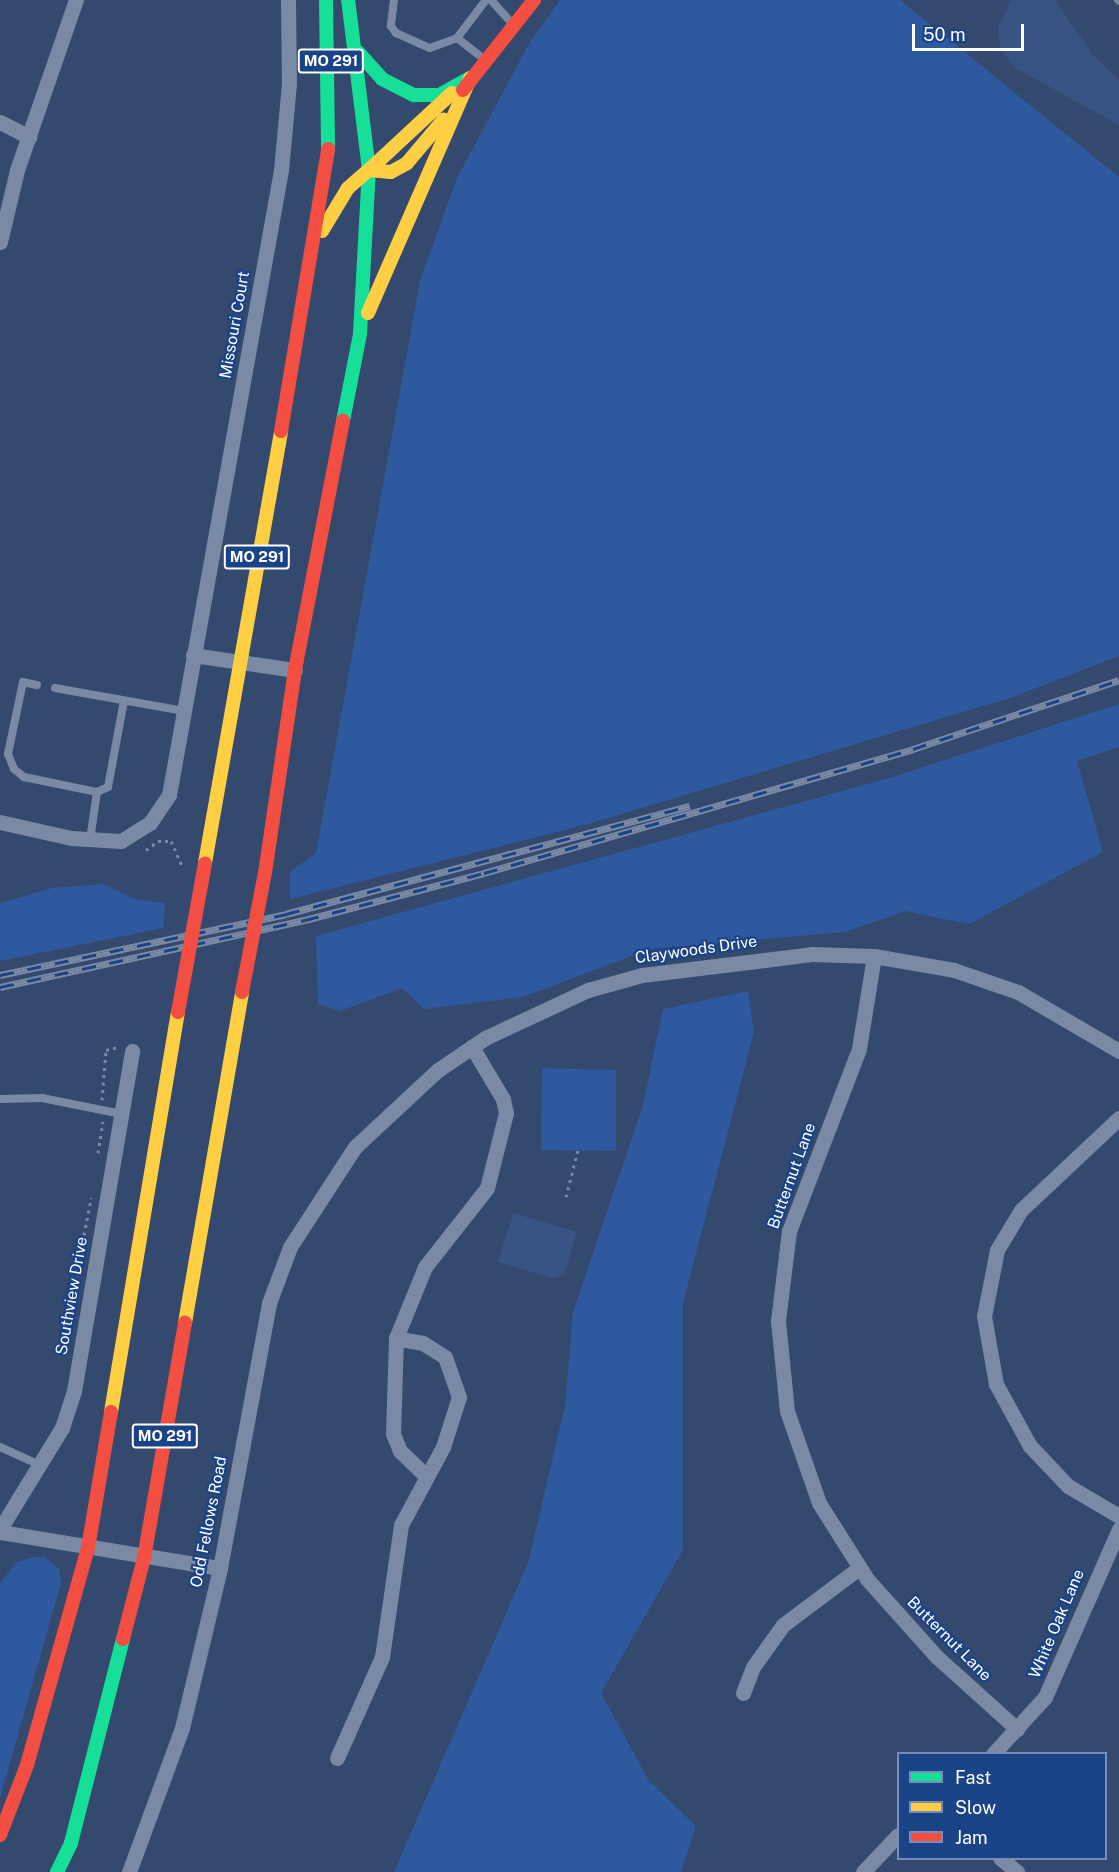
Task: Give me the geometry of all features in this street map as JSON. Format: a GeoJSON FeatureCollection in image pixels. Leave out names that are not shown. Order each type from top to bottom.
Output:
{"type":"FeatureCollection","features":[{"type":"Feature","properties":{"kind":"main road","name":"MO 291"},"geometry":{"type":"LineString","coordinates":[[0,1835],[27,1765],[88,1548],[238,661],[313,252],[331,123],[326,0]]}},
{"type":"Feature","properties":{"kind":"main road","name":"MO 291"},"geometry":{"type":"LineString","coordinates":[[57,1872],[71,1843],[144,1558],[242,992],[265,873],[295,670],[360,334],[369,170],[358,52],[348,0]]}},
{"type":"Feature","properties":{"kind":"main road"},"geometry":{"type":"LineString","coordinates":[[331,123],[349,160],[369,170],[391,172],[407,163],[433,136],[470,78],[534,0]]}},
{"type":"Feature","properties":{"kind":"main road"},"geometry":{"type":"LineString","coordinates":[[358,52],[382,79],[414,95],[438,95],[470,78]]}},
{"type":"Feature","properties":{"kind":"main road"},"geometry":{"type":"LineString","coordinates":[[313,252],[334,207],[369,170],[470,78]]}},
{"type":"Feature","properties":{"kind":"main road"},"geometry":{"type":"LineString","coordinates":[[360,334],[470,78]]}},
{"type":"Feature","properties":{"kind":"street"},"geometry":{"type":"LineString","coordinates":[[0,242],[29,137],[76,0]]}},
{"type":"Feature","properties":{"kind":"street","name":"Missouri Court"},"geometry":{"type":"LineString","coordinates":[[0,822],[90,840],[121,841],[159,812],[171,787],[281,171],[290,60],[288,0]]}},
{"type":"Feature","properties":{"kind":"street"},"geometry":{"type":"LineString","coordinates":[[0,122],[29,137]]}},
{"type":"Feature","properties":{"kind":"street"},"geometry":{"type":"LineString","coordinates":[[193,655],[295,670]]}},
{"type":"Feature","properties":{"kind":"street","name":"Claywoods Drive"},"geometry":{"type":"LineString","coordinates":[[328,1183],[394,1107],[472,1047],[535,1012],[642,975],[812,954],[874,956],[954,970],[1018,992],[1119,1051]]}},
{"type":"Feature","properties":{"kind":"street","name":"Butternut Lane"},"geometry":{"type":"LineString","coordinates":[[874,956],[859,1048],[789,1231],[778,1321],[787,1411],[800,1458],[819,1503],[859,1568],[937,1657],[1017,1729]]}},
{"type":"Feature","properties":{"kind":"street"},"geometry":{"type":"LineString","coordinates":[[426,1476],[400,1451],[393,1434],[396,1338],[425,1267],[487,1188],[506,1113],[503,1099],[472,1047]]}},
{"type":"Feature","properties":{"kind":"street","name":"Southview Drive"},"geometry":{"type":"LineString","coordinates":[[0,1531],[62,1428],[74,1391],[132,1051]]}},
{"type":"Feature","properties":{"kind":"street"},"geometry":{"type":"LineString","coordinates":[[1119,1118],[1021,1210],[998,1250],[984,1316],[996,1384],[1029,1446],[1068,1486],[1119,1516]]}},
{"type":"Feature","properties":{"kind":"street","name":"Odd Fellows Road"},"geometry":{"type":"LineString","coordinates":[[129,1872],[182,1728],[220,1568],[269,1303],[290,1247],[328,1183]]}},
{"type":"Feature","properties":{"kind":"street"},"geometry":{"type":"LineString","coordinates":[[337,1758],[382,1657],[396,1545],[408,1507],[452,1425],[458,1384],[435,1349],[396,1338]]}},
{"type":"Feature","properties":{"kind":"street","name":"White Oak Lane"},"geometry":{"type":"LineString","coordinates":[[995,1752],[1045,1697],[1119,1529]]}},
{"type":"Feature","properties":{"kind":"street"},"geometry":{"type":"LineString","coordinates":[[0,1531],[144,1558],[220,1568]]}},
{"type":"Feature","properties":{"kind":"street"},"geometry":{"type":"LineString","coordinates":[[743,1693],[753,1667],[783,1624],[859,1568]]}},
{"type":"Feature","properties":{"kind":"street"},"geometry":{"type":"LineString","coordinates":[[863,1872],[897,1836]]}},
{"type":"Feature","properties":{"kind":"street"},"geometry":{"type":"LineString","coordinates":[[1002,1860],[1017,1872]]}},
{"type":"Feature","properties":{"kind":"lane"},"geometry":{"type":"LineString","coordinates":[[394,0],[391,26],[396,33],[430,48],[457,38],[488,0],[514,25]]}},
{"type":"Feature","properties":{"kind":"lane"},"geometry":{"type":"LineString","coordinates":[[457,38],[485,60]]}},
{"type":"Feature","properties":{"kind":"lane"},"geometry":{"type":"LineString","coordinates":[[37,685],[23,682],[8,754],[14,769],[24,777],[98,792],[108,788],[124,701]]}},
{"type":"Feature","properties":{"kind":"lane"},"geometry":{"type":"LineString","coordinates":[[55,688],[184,711]]}},
{"type":"Feature","properties":{"kind":"lane"},"geometry":{"type":"LineString","coordinates":[[90,840],[98,792]]}},
{"type":"Feature","properties":{"kind":"lane"},"geometry":{"type":"LineString","coordinates":[[0,1098],[42,1098],[121,1114]]}},
{"type":"Feature","properties":{"kind":"lane"},"geometry":{"type":"LineString","coordinates":[[0,1446],[40,1465]]}},
{"type":"Feature","properties":{"kind":"path"},"geometry":{"type":"LineString","coordinates":[[146,850],[158,841],[171,842],[184,873]]}},
{"type":"Feature","properties":{"kind":"path"},"geometry":{"type":"LineString","coordinates":[[96,1165],[104,1110],[99,1088],[106,1050],[120,1046],[132,1051]]}},
{"type":"Feature","properties":{"kind":"path"},"geometry":{"type":"LineString","coordinates":[[566,1197],[578,1150]]}},
{"type":"Feature","properties":{"kind":"path"},"geometry":{"type":"LineString","coordinates":[[84,1238],[93,1187]]}},
{"type":"Feature","properties":{"kind":"shaded area"},"geometry":{"type":"Polygon","coordinates":[[[560,0],[900,0],[1119,177],[1119,656],[1013,697],[588,824],[290,899],[290,872],[316,853],[420,281],[457,178],[530,42],[560,0]]]}},
{"type":"Feature","properties":{"kind":"shaded area"},"geometry":{"type":"Polygon","coordinates":[[[1011,0],[1055,0],[1093,55],[1119,80],[1119,125],[1015,68],[1001,49],[998,28],[1011,0]]]}},
{"type":"Feature","properties":{"kind":"shaded area"},"geometry":{"type":"Polygon","coordinates":[[[1119,704],[1119,747],[1077,761],[1103,852],[969,924],[905,911],[845,932],[650,949],[523,997],[424,1009],[402,988],[340,1011],[318,1004],[316,936],[889,778],[1119,704]]]}},
{"type":"Feature","properties":{"kind":"shaded area"},"geometry":{"type":"Polygon","coordinates":[[[104,884],[134,899],[165,903],[163,928],[0,961],[0,903],[52,888],[104,884]]]}},
{"type":"Feature","properties":{"kind":"shaded area"},"geometry":{"type":"Polygon","coordinates":[[[748,991],[754,1032],[683,1303],[683,1550],[601,1693],[649,1781],[696,1826],[681,1872],[394,1872],[528,1563],[565,1406],[573,1312],[643,1105],[663,1009],[748,991]]]}},
{"type":"Feature","properties":{"kind":"shaded area"},"geometry":{"type":"Polygon","coordinates":[[[542,1068],[616,1070],[616,1151],[541,1150],[542,1068]]]}},
{"type":"Feature","properties":{"kind":"shaded area"},"geometry":{"type":"Polygon","coordinates":[[[513,1213],[577,1232],[564,1275],[552,1278],[498,1262],[513,1213]]]}},
{"type":"Feature","properties":{"kind":"shaded area"},"geometry":{"type":"Polygon","coordinates":[[[33,1557],[45,1557],[59,1569],[61,1583],[0,1798],[0,1583],[17,1562],[33,1557]]]}},
{"type":"Feature","properties":{"kind":"railway"},"geometry":{"type":"LineString","coordinates":[[0,987],[305,920],[484,873],[913,749],[1119,680]]}},
{"type":"Feature","properties":{"kind":"railway"},"geometry":{"type":"LineString","coordinates":[[0,975],[286,914],[690,806]]}},
{"type":"Feature","properties":{"kind":"traffic: fast"},"geometry":{"type":"LineString","coordinates":[[326,0],[328,149]]}},
{"type":"Feature","properties":{"kind":"traffic: fast"},"geometry":{"type":"LineString","coordinates":[[343,421],[360,334],[369,170],[348,0]]}},
{"type":"Feature","properties":{"kind":"traffic: fast"},"geometry":{"type":"LineString","coordinates":[[358,52],[382,79],[414,95],[439,95],[470,78]]}},
{"type":"Feature","properties":{"kind":"traffic: fast"},"geometry":{"type":"LineString","coordinates":[[57,1872],[71,1843],[123,1639]]}},
{"type":"Feature","properties":{"kind":"traffic: slow"},"geometry":{"type":"LineString","coordinates":[[368,313],[470,78]]}},
{"type":"Feature","properties":{"kind":"traffic: slow"},"geometry":{"type":"LineString","coordinates":[[369,170],[452,93]]}},
{"type":"Feature","properties":{"kind":"traffic: slow"},"geometry":{"type":"LineString","coordinates":[[369,170],[391,172],[407,163],[444,119]]}},
{"type":"Feature","properties":{"kind":"traffic: slow"},"geometry":{"type":"LineString","coordinates":[[322,231],[348,188],[369,170]]}},
{"type":"Feature","properties":{"kind":"traffic: slow"},"geometry":{"type":"LineString","coordinates":[[205,863],[281,431]]}},
{"type":"Feature","properties":{"kind":"traffic: slow"},"geometry":{"type":"LineString","coordinates":[[185,1323],[242,992]]}},
{"type":"Feature","properties":{"kind":"traffic: slow"},"geometry":{"type":"LineString","coordinates":[[111,1412],[178,1012]]}},
{"type":"Feature","properties":{"kind":"traffic: jam"},"geometry":{"type":"LineString","coordinates":[[463,90],[534,0]]}},
{"type":"Feature","properties":{"kind":"traffic: jam"},"geometry":{"type":"LineString","coordinates":[[281,431],[328,149]]}},
{"type":"Feature","properties":{"kind":"traffic: jam"},"geometry":{"type":"LineString","coordinates":[[265,873],[295,670],[343,421]]}},
{"type":"Feature","properties":{"kind":"traffic: jam"},"geometry":{"type":"LineString","coordinates":[[178,1012],[205,863]]}},
{"type":"Feature","properties":{"kind":"traffic: jam"},"geometry":{"type":"LineString","coordinates":[[242,992],[265,873]]}},
{"type":"Feature","properties":{"kind":"traffic: jam"},"geometry":{"type":"LineString","coordinates":[[123,1639],[144,1558],[185,1323]]}},
{"type":"Feature","properties":{"kind":"traffic: jam"},"geometry":{"type":"LineString","coordinates":[[0,1835],[27,1765],[88,1548],[111,1412]]}}]}
